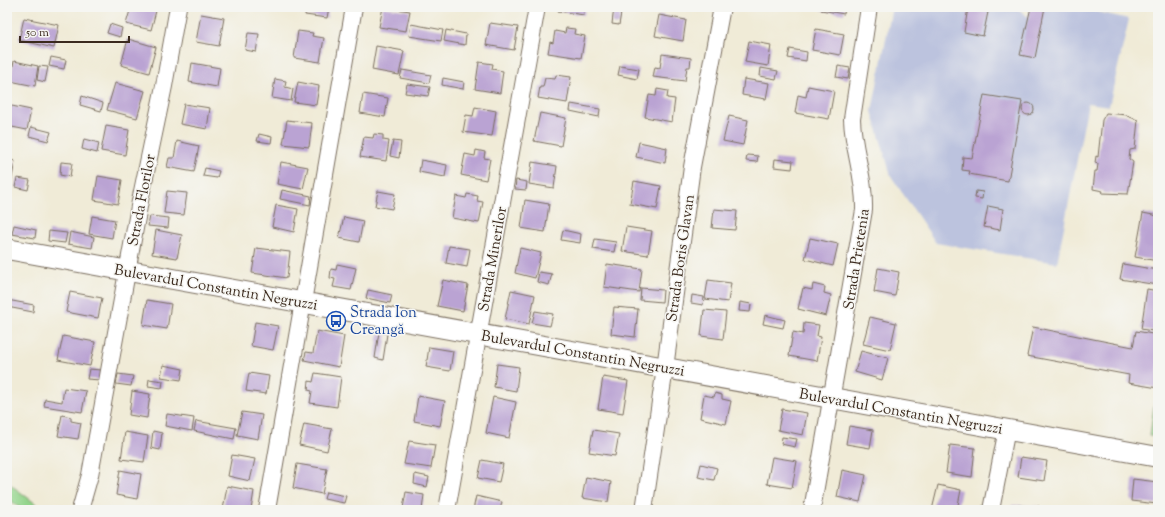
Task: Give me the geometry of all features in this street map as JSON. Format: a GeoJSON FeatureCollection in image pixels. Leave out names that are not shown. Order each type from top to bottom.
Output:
{"type":"FeatureCollection","features":[{"type":"Feature","properties":{"kind":"street","name":"Strada Florilor"},"geometry":{"type":"LineString","coordinates":[[80,510],[90,475],[178,7]]}},
{"type":"Feature","properties":{"kind":"street"},"geometry":{"type":"LineString","coordinates":[[267,510],[354,7]]}},
{"type":"Feature","properties":{"kind":"street","name":"Strada Minerilor"},"geometry":{"type":"LineString","coordinates":[[447,510],[537,7]]}},
{"type":"Feature","properties":{"kind":"street","name":"Strada Boris Glavan"},"geometry":{"type":"LineString","coordinates":[[644,510],[692,167],[722,7]]}},
{"type":"Feature","properties":{"kind":"street","name":"Strada Prietenia"},"geometry":{"type":"LineString","coordinates":[[812,510],[864,210],[863,178],[852,135],[852,119],[869,7]]}},
{"type":"Feature","properties":{"kind":"street","name":"Bulevardul Constantin Negruzzi"},"geometry":{"type":"LineString","coordinates":[[7,249],[1158,457]]}},
{"type":"Feature","properties":{"kind":"street"},"geometry":{"type":"LineString","coordinates":[[991,510],[1007,429]]}},
{"type":"Feature","properties":{"kind":"shaded area"},"geometry":{"type":"Polygon","coordinates":[[[892,7],[1016,7],[1028,17],[1031,7],[1075,7],[1129,19],[1109,106],[1088,103],[1057,263],[936,243],[891,176],[872,111],[892,7]]]}},
{"type":"Feature","properties":{"kind":"green space"},"geometry":{"type":"Polygon","coordinates":[[[1154,405],[1158,406],[1158,437],[1150,436],[1154,405]]]}},
{"type":"Feature","properties":{"kind":"green space"},"geometry":{"type":"Polygon","coordinates":[[[7,482],[44,510],[22,510],[7,497],[7,482]]]}},
{"type":"Feature","properties":{"kind":"building"},"geometry":{"type":"Polygon","coordinates":[[[131,7],[157,7],[151,30],[126,24],[131,7]]]}},
{"type":"Feature","properties":{"kind":"building"},"geometry":{"type":"Polygon","coordinates":[[[306,7],[329,7],[327,18],[305,15],[306,7]]]}},
{"type":"Feature","properties":{"kind":"building"},"geometry":{"type":"Polygon","coordinates":[[[383,7],[410,11],[406,31],[379,27],[383,7]]]}},
{"type":"Feature","properties":{"kind":"building"},"geometry":{"type":"Polygon","coordinates":[[[559,7],[585,7],[584,15],[558,11],[559,7]]]}},
{"type":"Feature","properties":{"kind":"building"},"geometry":{"type":"Polygon","coordinates":[[[614,7],[622,7],[619,25],[612,24],[614,7]]]}},
{"type":"Feature","properties":{"kind":"building"},"geometry":{"type":"Polygon","coordinates":[[[821,7],[845,7],[844,14],[821,10],[821,7]]]}},
{"type":"Feature","properties":{"kind":"building"},"geometry":{"type":"Polygon","coordinates":[[[1031,7],[1045,7],[1035,58],[1020,55],[1031,7]]]}},
{"type":"Feature","properties":{"kind":"building"},"geometry":{"type":"Polygon","coordinates":[[[968,8],[988,12],[983,36],[964,32],[968,8]]]}},
{"type":"Feature","properties":{"kind":"building"},"geometry":{"type":"Polygon","coordinates":[[[201,14],[224,18],[219,46],[196,42],[201,14]]]}},
{"type":"Feature","properties":{"kind":"building"},"geometry":{"type":"Polygon","coordinates":[[[659,15],[686,20],[683,41],[655,36],[659,15]]]}},
{"type":"Feature","properties":{"kind":"building"},"geometry":{"type":"Polygon","coordinates":[[[24,18],[59,25],[54,48],[19,40],[24,18]]]}},
{"type":"Feature","properties":{"kind":"building"},"geometry":{"type":"Polygon","coordinates":[[[490,23],[518,27],[514,50],[486,45],[490,23]]]}},
{"type":"Feature","properties":{"kind":"building"},"geometry":{"type":"Polygon","coordinates":[[[110,24],[122,28],[120,37],[107,33],[110,24]]]}},
{"type":"Feature","properties":{"kind":"building"},"geometry":{"type":"Polygon","coordinates":[[[411,24],[443,30],[441,41],[409,36],[411,24]]]}},
{"type":"Feature","properties":{"kind":"building"},"geometry":{"type":"Polygon","coordinates":[[[566,28],[575,29],[574,34],[585,36],[581,58],[548,53],[550,42],[553,43],[555,31],[565,33],[566,28]]]}},
{"type":"Feature","properties":{"kind":"building"},"geometry":{"type":"Polygon","coordinates":[[[816,29],[844,34],[840,55],[812,50],[816,29]]]}},
{"type":"Feature","properties":{"kind":"building"},"geometry":{"type":"Polygon","coordinates":[[[446,30],[466,34],[465,45],[444,41],[446,30]]]}},
{"type":"Feature","properties":{"kind":"building"},"geometry":{"type":"Polygon","coordinates":[[[298,31],[313,33],[312,36],[324,38],[320,62],[294,58],[298,31]]]}},
{"type":"Feature","properties":{"kind":"building"},"geometry":{"type":"Polygon","coordinates":[[[248,33],[259,34],[256,52],[245,50],[248,33]]]}},
{"type":"Feature","properties":{"kind":"building"},"geometry":{"type":"Polygon","coordinates":[[[128,39],[156,47],[149,73],[121,65],[128,39]]]}},
{"type":"Feature","properties":{"kind":"building"},"geometry":{"type":"Polygon","coordinates":[[[749,41],[771,45],[768,66],[745,62],[749,41]]]}},
{"type":"Feature","properties":{"kind":"building"},"geometry":{"type":"Polygon","coordinates":[[[376,46],[404,51],[399,75],[372,70],[376,46]]]}},
{"type":"Feature","properties":{"kind":"building"},"geometry":{"type":"Polygon","coordinates":[[[790,49],[807,52],[806,61],[788,58],[790,49]]]}},
{"type":"Feature","properties":{"kind":"building"},"geometry":{"type":"Polygon","coordinates":[[[662,54],[691,58],[690,67],[687,67],[685,81],[653,77],[655,67],[660,68],[662,54]]]}},
{"type":"Feature","properties":{"kind":"building"},"geometry":{"type":"Polygon","coordinates":[[[51,57],[66,60],[64,69],[49,66],[51,57]]]}},
{"type":"Feature","properties":{"kind":"building"},"geometry":{"type":"Polygon","coordinates":[[[14,61],[38,66],[35,86],[10,81],[14,61]]]}},
{"type":"Feature","properties":{"kind":"building"},"geometry":{"type":"Polygon","coordinates":[[[479,62],[493,64],[492,69],[503,71],[500,93],[475,89],[479,62]]]}},
{"type":"Feature","properties":{"kind":"building"},"geometry":{"type":"Polygon","coordinates":[[[192,63],[220,68],[217,87],[189,82],[192,63]]]}},
{"type":"Feature","properties":{"kind":"building"},"geometry":{"type":"Polygon","coordinates":[[[39,66],[48,67],[45,82],[37,80],[39,66]]]}},
{"type":"Feature","properties":{"kind":"building"},"geometry":{"type":"Polygon","coordinates":[[[620,66],[639,69],[637,79],[618,75],[620,66]]]}},
{"type":"Feature","properties":{"kind":"building"},"geometry":{"type":"Polygon","coordinates":[[[838,66],[850,68],[848,79],[836,77],[838,66]]]}},
{"type":"Feature","properties":{"kind":"building"},"geometry":{"type":"Polygon","coordinates":[[[761,68],[778,71],[776,79],[760,76],[761,68]]]}},
{"type":"Feature","properties":{"kind":"building"},"geometry":{"type":"Polygon","coordinates":[[[402,70],[431,75],[429,83],[400,78],[402,70]]]}},
{"type":"Feature","properties":{"kind":"building"},"geometry":{"type":"Polygon","coordinates":[[[556,75],[571,77],[567,103],[538,98],[540,87],[543,87],[545,78],[555,79],[556,75]]]}},
{"type":"Feature","properties":{"kind":"building"},"geometry":{"type":"Polygon","coordinates":[[[443,78],[464,82],[463,89],[442,85],[443,78]]]}},
{"type":"Feature","properties":{"kind":"building"},"geometry":{"type":"Polygon","coordinates":[[[275,79],[286,81],[285,87],[293,89],[291,101],[272,98],[275,79]]]}},
{"type":"Feature","properties":{"kind":"building"},"geometry":{"type":"Polygon","coordinates":[[[744,79],[769,83],[766,99],[742,95],[744,79]]]}},
{"type":"Feature","properties":{"kind":"building"},"geometry":{"type":"Polygon","coordinates":[[[298,82],[319,86],[316,105],[294,102],[298,82]]]}},
{"type":"Feature","properties":{"kind":"building"},"geometry":{"type":"Polygon","coordinates":[[[115,83],[145,91],[137,118],[107,110],[115,83]]]}},
{"type":"Feature","properties":{"kind":"building"},"geometry":{"type":"Polygon","coordinates":[[[407,84],[430,87],[428,96],[405,93],[407,84]]]}},
{"type":"Feature","properties":{"kind":"building"},"geometry":{"type":"Polygon","coordinates":[[[808,86],[834,91],[829,119],[795,113],[798,95],[806,97],[808,86]]]}},
{"type":"Feature","properties":{"kind":"building"},"geometry":{"type":"Polygon","coordinates":[[[657,89],[668,91],[667,98],[675,99],[672,122],[645,117],[649,95],[656,96],[657,89]]]}},
{"type":"Feature","properties":{"kind":"building"},"geometry":{"type":"Polygon","coordinates":[[[363,94],[388,98],[385,117],[360,113],[363,94]]]}},
{"type":"Feature","properties":{"kind":"building"},"geometry":{"type":"Polygon","coordinates":[[[984,95],[1022,101],[1008,181],[969,174],[970,171],[962,170],[963,157],[972,158],[984,95]]]}},
{"type":"Feature","properties":{"kind":"building"},"geometry":{"type":"Polygon","coordinates":[[[82,96],[103,103],[101,111],[80,105],[82,96]]]}},
{"type":"Feature","properties":{"kind":"building"},"geometry":{"type":"Polygon","coordinates":[[[1026,103],[1030,103],[1034,109],[1030,115],[1026,115],[1022,111],[1022,107],[1026,103]]]}},
{"type":"Feature","properties":{"kind":"building"},"geometry":{"type":"Polygon","coordinates":[[[184,104],[210,108],[207,129],[180,124],[184,104]]]}},
{"type":"Feature","properties":{"kind":"building"},"geometry":{"type":"Polygon","coordinates":[[[571,104],[600,109],[599,117],[570,111],[571,104]]]}},
{"type":"Feature","properties":{"kind":"building"},"geometry":{"type":"Polygon","coordinates":[[[7,105],[31,110],[27,130],[7,126],[7,105]]]}},
{"type":"Feature","properties":{"kind":"building"},"geometry":{"type":"Polygon","coordinates":[[[475,107],[496,111],[492,136],[463,132],[466,115],[473,116],[475,107]]]}},
{"type":"Feature","properties":{"kind":"building"},"geometry":{"type":"Polygon","coordinates":[[[540,113],[566,118],[561,146],[534,141],[540,113]]]}},
{"type":"Feature","properties":{"kind":"building"},"geometry":{"type":"Polygon","coordinates":[[[1106,113],[1127,115],[1138,120],[1135,149],[1130,150],[1129,159],[1133,162],[1128,194],[1102,193],[1103,191],[1093,189],[1095,171],[1097,171],[1098,164],[1095,163],[1096,156],[1098,157],[1102,120],[1106,113]]]}},
{"type":"Feature","properties":{"kind":"building"},"geometry":{"type":"Polygon","coordinates":[[[729,116],[748,120],[743,145],[723,141],[729,116]]]}},
{"type":"Feature","properties":{"kind":"building"},"geometry":{"type":"Polygon","coordinates":[[[287,120],[312,123],[309,147],[283,144],[287,120]]]}},
{"type":"Feature","properties":{"kind":"building"},"geometry":{"type":"Polygon","coordinates":[[[106,126],[129,130],[125,155],[101,151],[106,126]]]}},
{"type":"Feature","properties":{"kind":"building"},"geometry":{"type":"Polygon","coordinates":[[[31,127],[51,132],[48,141],[29,136],[31,127]]]}},
{"type":"Feature","properties":{"kind":"building"},"geometry":{"type":"Polygon","coordinates":[[[259,134],[272,137],[271,143],[257,141],[259,134]]]}},
{"type":"Feature","properties":{"kind":"building"},"geometry":{"type":"Polygon","coordinates":[[[374,134],[383,135],[383,140],[389,141],[386,161],[360,157],[364,137],[373,138],[374,134]]]}},
{"type":"Feature","properties":{"kind":"building"},"geometry":{"type":"Polygon","coordinates":[[[84,139],[99,143],[97,153],[82,149],[84,139]]]}},
{"type":"Feature","properties":{"kind":"building"},"geometry":{"type":"Polygon","coordinates":[[[177,141],[199,146],[194,172],[167,167],[169,158],[174,158],[177,141]]]}},
{"type":"Feature","properties":{"kind":"building"},"geometry":{"type":"Polygon","coordinates":[[[393,141],[401,142],[399,158],[390,156],[393,141]]]}},
{"type":"Feature","properties":{"kind":"building"},"geometry":{"type":"Polygon","coordinates":[[[639,142],[667,148],[665,163],[636,157],[639,142]]]}},
{"type":"Feature","properties":{"kind":"building"},"geometry":{"type":"Polygon","coordinates":[[[476,150],[485,152],[484,158],[490,159],[486,180],[461,175],[465,154],[475,156],[476,150]]]}},
{"type":"Feature","properties":{"kind":"building"},"geometry":{"type":"Polygon","coordinates":[[[747,155],[758,156],[757,162],[746,161],[747,155]]]}},
{"type":"Feature","properties":{"kind":"building"},"geometry":{"type":"Polygon","coordinates":[[[7,159],[15,161],[11,183],[7,183],[7,159]]]}},
{"type":"Feature","properties":{"kind":"building"},"geometry":{"type":"Polygon","coordinates":[[[775,159],[793,161],[792,169],[774,167],[775,159]]]}},
{"type":"Feature","properties":{"kind":"building"},"geometry":{"type":"Polygon","coordinates":[[[421,160],[447,165],[445,177],[419,172],[421,160]]]}},
{"type":"Feature","properties":{"kind":"building"},"geometry":{"type":"Polygon","coordinates":[[[61,162],[72,163],[70,177],[60,175],[61,162]]]}},
{"type":"Feature","properties":{"kind":"building"},"geometry":{"type":"Polygon","coordinates":[[[281,162],[308,167],[303,189],[277,184],[281,162]]]}},
{"type":"Feature","properties":{"kind":"building"},"geometry":{"type":"Polygon","coordinates":[[[532,162],[557,166],[554,188],[529,184],[532,162]]]}},
{"type":"Feature","properties":{"kind":"building"},"geometry":{"type":"Polygon","coordinates":[[[205,168],[219,171],[217,178],[203,176],[205,168]]]}},
{"type":"Feature","properties":{"kind":"building"},"geometry":{"type":"Polygon","coordinates":[[[98,176],[122,180],[118,204],[94,200],[98,176]]]}},
{"type":"Feature","properties":{"kind":"building"},"geometry":{"type":"Polygon","coordinates":[[[17,178],[30,180],[28,190],[15,187],[17,178]]]}},
{"type":"Feature","properties":{"kind":"building"},"geometry":{"type":"Polygon","coordinates":[[[516,180],[527,182],[526,190],[515,189],[516,180]]]}},
{"type":"Feature","properties":{"kind":"building"},"geometry":{"type":"Polygon","coordinates":[[[634,181],[661,186],[657,209],[630,204],[634,181]]]}},
{"type":"Feature","properties":{"kind":"building"},"geometry":{"type":"Polygon","coordinates":[[[282,190],[311,196],[310,205],[280,199],[282,190]]]}},
{"type":"Feature","properties":{"kind":"building"},"geometry":{"type":"Polygon","coordinates":[[[167,191],[187,193],[184,215],[164,213],[167,191]]]}},
{"type":"Feature","properties":{"kind":"building"},"geometry":{"type":"Polygon","coordinates":[[[378,191],[395,194],[392,209],[375,206],[378,191]]]}},
{"type":"Feature","properties":{"kind":"building"},"geometry":{"type":"Polygon","coordinates":[[[976,191],[983,192],[982,199],[975,198],[976,191]]]}},
{"type":"Feature","properties":{"kind":"building"},"geometry":{"type":"Polygon","coordinates":[[[467,194],[478,196],[477,201],[483,202],[479,223],[452,218],[456,196],[466,198],[467,194]]]}},
{"type":"Feature","properties":{"kind":"building"},"geometry":{"type":"Polygon","coordinates":[[[525,200],[549,204],[545,232],[521,228],[525,200]]]}},
{"type":"Feature","properties":{"kind":"building"},"geometry":{"type":"Polygon","coordinates":[[[276,205],[298,209],[294,232],[272,227],[276,205]]]}},
{"type":"Feature","properties":{"kind":"building"},"geometry":{"type":"Polygon","coordinates":[[[988,206],[1003,209],[1000,230],[984,227],[988,206]]]}},
{"type":"Feature","properties":{"kind":"building"},"geometry":{"type":"Polygon","coordinates":[[[714,209],[737,211],[735,230],[712,228],[714,209]]]}},
{"type":"Feature","properties":{"kind":"building"},"geometry":{"type":"Polygon","coordinates":[[[1143,213],[1158,216],[1158,261],[1135,257],[1143,213]]]}},
{"type":"Feature","properties":{"kind":"building"},"geometry":{"type":"Polygon","coordinates":[[[92,216],[115,220],[112,238],[89,234],[92,216]]]}},
{"type":"Feature","properties":{"kind":"building"},"geometry":{"type":"Polygon","coordinates":[[[150,216],[169,218],[168,228],[148,226],[150,216]]]}},
{"type":"Feature","properties":{"kind":"building"},"geometry":{"type":"Polygon","coordinates":[[[344,217],[363,221],[359,242],[339,238],[344,217]]]}},
{"type":"Feature","properties":{"kind":"building"},"geometry":{"type":"Polygon","coordinates":[[[14,225],[36,230],[35,238],[12,234],[14,225]]]}},
{"type":"Feature","properties":{"kind":"building"},"geometry":{"type":"Polygon","coordinates":[[[626,227],[652,231],[648,255],[622,251],[626,227]]]}},
{"type":"Feature","properties":{"kind":"building"},"geometry":{"type":"Polygon","coordinates":[[[156,230],[182,235],[177,258],[152,254],[156,230]]]}},
{"type":"Feature","properties":{"kind":"building"},"geometry":{"type":"Polygon","coordinates":[[[563,230],[581,234],[580,243],[561,240],[563,230]]]}},
{"type":"Feature","properties":{"kind":"building"},"geometry":{"type":"Polygon","coordinates":[[[49,231],[67,233],[65,243],[48,241],[49,231]]]}},
{"type":"Feature","properties":{"kind":"building"},"geometry":{"type":"Polygon","coordinates":[[[70,232],[94,237],[92,248],[68,244],[70,232]]]}},
{"type":"Feature","properties":{"kind":"building"},"geometry":{"type":"Polygon","coordinates":[[[810,238],[838,244],[833,266],[805,259],[810,238]]]}},
{"type":"Feature","properties":{"kind":"building"},"geometry":{"type":"Polygon","coordinates":[[[595,239],[616,242],[614,252],[593,249],[595,239]]]}},
{"type":"Feature","properties":{"kind":"building"},"geometry":{"type":"Polygon","coordinates":[[[449,246],[470,249],[467,267],[446,263],[449,246]]]}},
{"type":"Feature","properties":{"kind":"building"},"geometry":{"type":"Polygon","coordinates":[[[256,248],[290,252],[287,278],[252,273],[256,248]]]}},
{"type":"Feature","properties":{"kind":"building"},"geometry":{"type":"Polygon","coordinates":[[[520,248],[541,253],[535,278],[515,273],[520,248]]]}},
{"type":"Feature","properties":{"kind":"building"},"geometry":{"type":"Polygon","coordinates":[[[337,264],[356,268],[351,290],[333,287],[335,279],[330,278],[331,269],[336,270],[337,264]]]}},
{"type":"Feature","properties":{"kind":"building"},"geometry":{"type":"Polygon","coordinates":[[[607,264],[642,269],[639,292],[604,287],[607,264]]]}},
{"type":"Feature","properties":{"kind":"building"},"geometry":{"type":"Polygon","coordinates":[[[1123,264],[1158,270],[1158,285],[1120,279],[1123,264]]]}},
{"type":"Feature","properties":{"kind":"building"},"geometry":{"type":"Polygon","coordinates":[[[878,268],[899,272],[895,296],[874,292],[878,268]]]}},
{"type":"Feature","properties":{"kind":"building"},"geometry":{"type":"Polygon","coordinates":[[[539,272],[552,274],[549,285],[537,282],[539,272]]]}},
{"type":"Feature","properties":{"kind":"building"},"geometry":{"type":"Polygon","coordinates":[[[443,280],[468,285],[463,311],[437,306],[443,280]]]}},
{"type":"Feature","properties":{"kind":"building"},"geometry":{"type":"Polygon","coordinates":[[[708,280],[731,283],[728,302],[705,299],[708,280]]]}},
{"type":"Feature","properties":{"kind":"building"},"geometry":{"type":"Polygon","coordinates":[[[813,284],[825,287],[824,293],[831,295],[826,316],[798,309],[803,288],[812,290],[813,284]]]}},
{"type":"Feature","properties":{"kind":"building"},"geometry":{"type":"Polygon","coordinates":[[[641,288],[663,290],[662,302],[640,300],[641,288]]]}},
{"type":"Feature","properties":{"kind":"building"},"geometry":{"type":"Polygon","coordinates":[[[1147,289],[1158,291],[1158,332],[1141,329],[1147,289]]]}},
{"type":"Feature","properties":{"kind":"building"},"geometry":{"type":"Polygon","coordinates":[[[368,290],[392,295],[390,303],[366,298],[368,290]]]}},
{"type":"Feature","properties":{"kind":"building"},"geometry":{"type":"Polygon","coordinates":[[[511,290],[535,295],[529,324],[505,319],[511,290]]]}},
{"type":"Feature","properties":{"kind":"building"},"geometry":{"type":"Polygon","coordinates":[[[70,292],[102,298],[98,318],[66,312],[70,292]]]}},
{"type":"Feature","properties":{"kind":"building"},"geometry":{"type":"Polygon","coordinates":[[[692,295],[704,297],[703,305],[691,303],[692,295]]]}},
{"type":"Feature","properties":{"kind":"building"},"geometry":{"type":"Polygon","coordinates":[[[7,300],[34,305],[33,312],[7,307],[7,300]]]}},
{"type":"Feature","properties":{"kind":"building"},"geometry":{"type":"Polygon","coordinates":[[[147,300],[171,304],[167,329],[143,325],[147,300]]]}},
{"type":"Feature","properties":{"kind":"building"},"geometry":{"type":"Polygon","coordinates":[[[740,302],[751,304],[750,312],[739,311],[740,302]]]}},
{"type":"Feature","properties":{"kind":"building"},"geometry":{"type":"Polygon","coordinates":[[[614,307],[638,309],[635,337],[611,334],[614,307]]]}},
{"type":"Feature","properties":{"kind":"building"},"geometry":{"type":"Polygon","coordinates":[[[704,310],[726,312],[723,339],[701,336],[704,310]]]}},
{"type":"Feature","properties":{"kind":"building"},"geometry":{"type":"Polygon","coordinates":[[[535,311],[553,314],[550,326],[532,323],[535,311]]]}},
{"type":"Feature","properties":{"kind":"building"},"geometry":{"type":"Polygon","coordinates":[[[765,315],[785,320],[783,328],[763,324],[765,315]]]}},
{"type":"Feature","properties":{"kind":"building"},"geometry":{"type":"Polygon","coordinates":[[[870,317],[896,323],[890,350],[863,344],[870,317]]]}},
{"type":"Feature","properties":{"kind":"building"},"geometry":{"type":"Polygon","coordinates":[[[255,322],[278,326],[273,350],[251,346],[255,322]]]}},
{"type":"Feature","properties":{"kind":"building"},"geometry":{"type":"Polygon","coordinates":[[[804,323],[819,325],[817,336],[821,337],[817,361],[789,356],[793,332],[803,334],[804,323]]]}},
{"type":"Feature","properties":{"kind":"building"},"geometry":{"type":"Polygon","coordinates":[[[1033,327],[1133,347],[1136,331],[1158,335],[1158,388],[1128,383],[1129,375],[1027,356],[1033,327]]]}},
{"type":"Feature","properties":{"kind":"building"},"geometry":{"type":"Polygon","coordinates":[[[317,331],[344,336],[339,367],[304,360],[306,352],[313,353],[317,331]]]}},
{"type":"Feature","properties":{"kind":"building"},"geometry":{"type":"Polygon","coordinates":[[[379,332],[387,334],[383,360],[375,358],[379,332]]]}},
{"type":"Feature","properties":{"kind":"building"},"geometry":{"type":"Polygon","coordinates":[[[63,336],[95,342],[90,366],[58,360],[63,336]]]}},
{"type":"Feature","properties":{"kind":"building"},"geometry":{"type":"Polygon","coordinates":[[[429,347],[453,351],[450,371],[426,367],[429,347]]]}},
{"type":"Feature","properties":{"kind":"building"},"geometry":{"type":"Polygon","coordinates":[[[861,351],[888,358],[882,380],[855,372],[861,351]]]}},
{"type":"Feature","properties":{"kind":"building"},"geometry":{"type":"Polygon","coordinates":[[[497,364],[519,367],[516,391],[494,387],[497,364]]]}},
{"type":"Feature","properties":{"kind":"building"},"geometry":{"type":"Polygon","coordinates":[[[163,365],[183,369],[181,380],[161,377],[163,365]]]}},
{"type":"Feature","properties":{"kind":"building"},"geometry":{"type":"Polygon","coordinates":[[[89,369],[101,370],[100,380],[87,379],[89,369]]]}},
{"type":"Feature","properties":{"kind":"building"},"geometry":{"type":"Polygon","coordinates":[[[249,373],[269,376],[266,394],[246,391],[249,373]]]}},
{"type":"Feature","properties":{"kind":"building"},"geometry":{"type":"Polygon","coordinates":[[[315,373],[341,377],[337,407],[310,403],[312,391],[308,390],[309,381],[313,382],[315,373]]]}},
{"type":"Feature","properties":{"kind":"building"},"geometry":{"type":"Polygon","coordinates":[[[118,374],[133,376],[131,386],[116,384],[118,374]]]}},
{"type":"Feature","properties":{"kind":"building"},"geometry":{"type":"Polygon","coordinates":[[[603,377],[628,381],[623,413],[598,409],[603,377]]]}},
{"type":"Feature","properties":{"kind":"building"},"geometry":{"type":"Polygon","coordinates":[[[149,379],[163,381],[162,388],[148,386],[149,379]]]}},
{"type":"Feature","properties":{"kind":"building"},"geometry":{"type":"Polygon","coordinates":[[[64,388],[86,391],[82,412],[44,406],[45,399],[62,402],[64,388]]]}},
{"type":"Feature","properties":{"kind":"building"},"geometry":{"type":"Polygon","coordinates":[[[132,391],[150,394],[147,418],[129,415],[132,391]]]}},
{"type":"Feature","properties":{"kind":"building"},"geometry":{"type":"Polygon","coordinates":[[[715,393],[722,395],[722,399],[731,401],[726,424],[700,418],[704,395],[714,397],[715,393]]]}},
{"type":"Feature","properties":{"kind":"building"},"geometry":{"type":"Polygon","coordinates":[[[418,396],[445,401],[440,426],[414,421],[418,396]]]}},
{"type":"Feature","properties":{"kind":"building"},"geometry":{"type":"Polygon","coordinates":[[[493,397],[516,402],[509,438],[486,433],[493,397]]]}},
{"type":"Feature","properties":{"kind":"building"},"geometry":{"type":"Polygon","coordinates":[[[782,409],[807,413],[803,435],[778,430],[782,409]]]}},
{"type":"Feature","properties":{"kind":"building"},"geometry":{"type":"Polygon","coordinates":[[[242,412],[262,415],[258,439],[237,435],[242,412]]]}},
{"type":"Feature","properties":{"kind":"building"},"geometry":{"type":"Polygon","coordinates":[[[167,414],[194,418],[192,431],[165,426],[167,414]]]}},
{"type":"Feature","properties":{"kind":"building"},"geometry":{"type":"Polygon","coordinates":[[[62,415],[71,417],[71,421],[81,423],[78,439],[58,436],[62,415]]]}},
{"type":"Feature","properties":{"kind":"building"},"geometry":{"type":"Polygon","coordinates":[[[196,421],[236,428],[234,439],[194,431],[196,421]]]}},
{"type":"Feature","properties":{"kind":"building"},"geometry":{"type":"Polygon","coordinates":[[[304,424],[332,429],[327,451],[299,445],[304,424]]]}},
{"type":"Feature","properties":{"kind":"building"},"geometry":{"type":"Polygon","coordinates":[[[849,426],[873,430],[870,448],[846,444],[849,426]]]}},
{"type":"Feature","properties":{"kind":"building"},"geometry":{"type":"Polygon","coordinates":[[[593,430],[619,434],[615,456],[589,452],[593,430]]]}},
{"type":"Feature","properties":{"kind":"building"},"geometry":{"type":"Polygon","coordinates":[[[153,431],[162,433],[160,450],[151,448],[153,431]]]}},
{"type":"Feature","properties":{"kind":"building"},"geometry":{"type":"Polygon","coordinates":[[[125,432],[148,436],[144,462],[121,459],[125,432]]]}},
{"type":"Feature","properties":{"kind":"building"},"geometry":{"type":"Polygon","coordinates":[[[782,437],[797,439],[795,447],[781,444],[782,437]]]}},
{"type":"Feature","properties":{"kind":"building"},"geometry":{"type":"Polygon","coordinates":[[[409,441],[435,445],[431,468],[404,464],[409,441]]]}},
{"type":"Feature","properties":{"kind":"building"},"geometry":{"type":"Polygon","coordinates":[[[950,445],[975,448],[972,477],[946,473],[950,445]]]}},
{"type":"Feature","properties":{"kind":"building"},"geometry":{"type":"Polygon","coordinates":[[[232,455],[255,459],[250,481],[228,476],[232,455]]]}},
{"type":"Feature","properties":{"kind":"building"},"geometry":{"type":"Polygon","coordinates":[[[772,457],[797,461],[792,488],[767,484],[772,457]]]}},
{"type":"Feature","properties":{"kind":"building"},"geometry":{"type":"Polygon","coordinates":[[[1021,457],[1047,461],[1044,481],[1018,477],[1021,457]]]}},
{"type":"Feature","properties":{"kind":"building"},"geometry":{"type":"Polygon","coordinates":[[[482,460],[503,464],[499,482],[478,478],[482,460]]]}},
{"type":"Feature","properties":{"kind":"building"},"geometry":{"type":"Polygon","coordinates":[[[297,464],[327,469],[322,494],[293,488],[297,464]]]}},
{"type":"Feature","properties":{"kind":"building"},"geometry":{"type":"Polygon","coordinates":[[[701,464],[717,468],[714,480],[698,477],[701,464]]]}},
{"type":"Feature","properties":{"kind":"building"},"geometry":{"type":"Polygon","coordinates":[[[120,470],[141,474],[137,499],[116,495],[120,470]]]}},
{"type":"Feature","properties":{"kind":"building"},"geometry":{"type":"Polygon","coordinates":[[[842,470],[866,475],[860,502],[837,497],[842,470]]]}},
{"type":"Feature","properties":{"kind":"building"},"geometry":{"type":"Polygon","coordinates":[[[415,474],[429,477],[427,487],[414,484],[415,474]]]}},
{"type":"Feature","properties":{"kind":"building"},"geometry":{"type":"Polygon","coordinates":[[[586,477],[611,482],[608,502],[582,498],[586,477]]]}},
{"type":"Feature","properties":{"kind":"building"},"geometry":{"type":"Polygon","coordinates":[[[1133,479],[1158,482],[1157,504],[1131,501],[1133,479]]]}},
{"type":"Feature","properties":{"kind":"building"},"geometry":{"type":"Polygon","coordinates":[[[938,485],[961,490],[957,510],[932,510],[938,485]]]}},
{"type":"Feature","properties":{"kind":"building"},"geometry":{"type":"Polygon","coordinates":[[[227,486],[254,491],[251,510],[223,510],[227,486]]]}},
{"type":"Feature","properties":{"kind":"building"},"geometry":{"type":"Polygon","coordinates":[[[326,492],[346,496],[344,503],[324,499],[326,492]]]}},
{"type":"Feature","properties":{"kind":"building"},"geometry":{"type":"Polygon","coordinates":[[[406,492],[424,495],[422,510],[403,508],[406,492]]]}},
{"type":"Feature","properties":{"kind":"building"},"geometry":{"type":"Polygon","coordinates":[[[476,496],[502,502],[500,510],[473,510],[476,496]]]}},
{"type":"Feature","properties":{"kind":"building"},"geometry":{"type":"Polygon","coordinates":[[[1012,505],[1039,506],[1039,510],[1011,510],[1012,505]]]}},
{"type":"Feature","properties":{"kind":"place","name":"Strada Ion Creangă"},"geometry":{"type":"Point","coordinates":[336,321]}}]}
